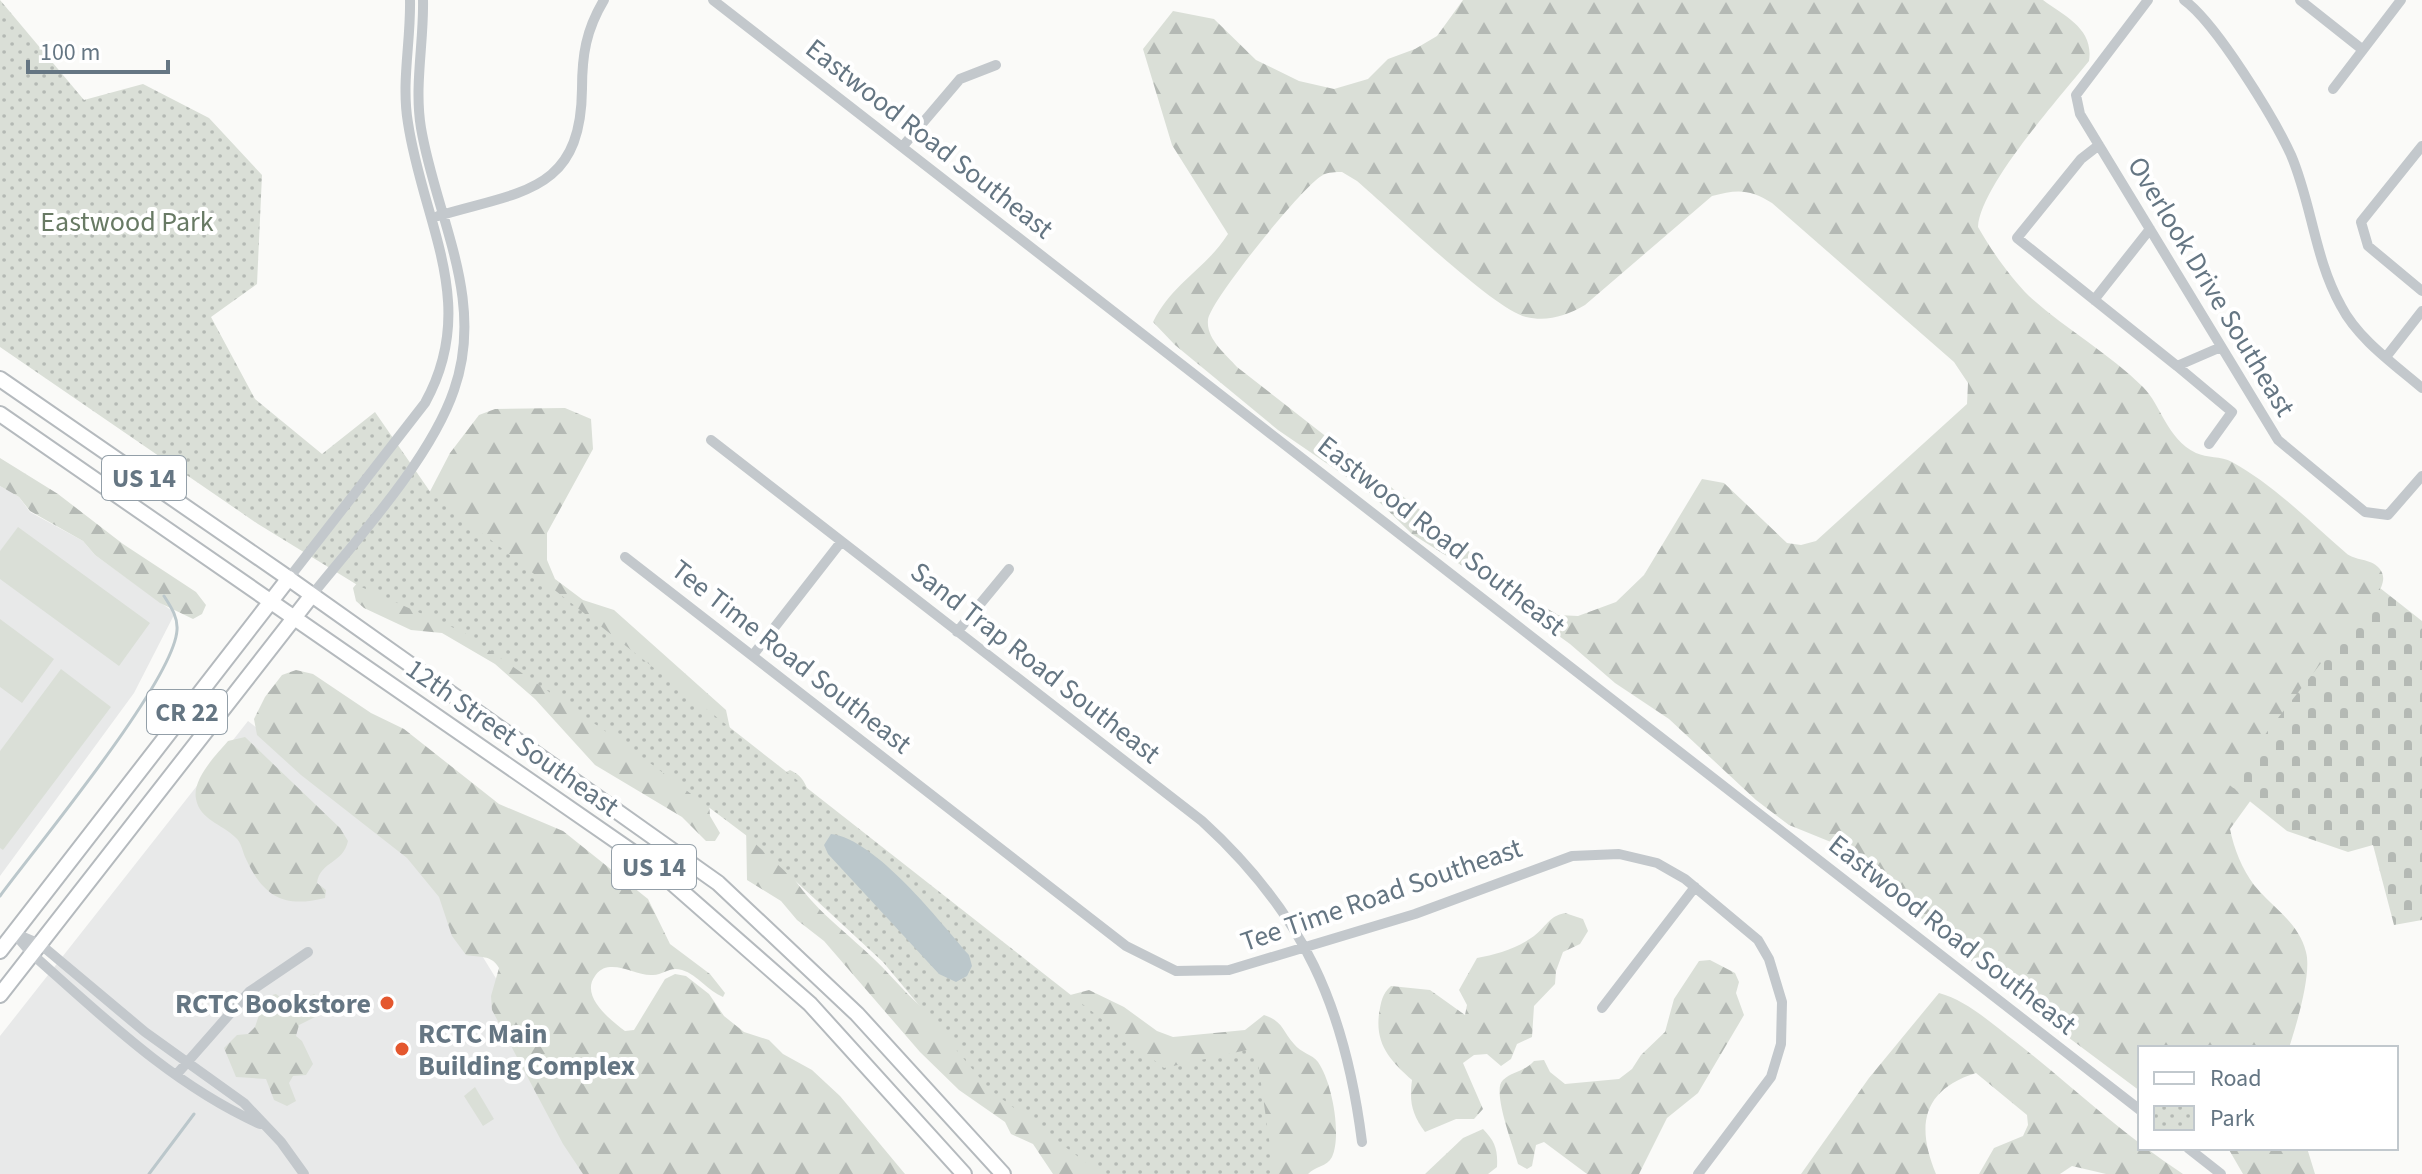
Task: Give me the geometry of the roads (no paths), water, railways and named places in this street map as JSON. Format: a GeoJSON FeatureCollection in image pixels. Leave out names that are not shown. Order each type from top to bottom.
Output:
{"type":"FeatureCollection","features":[{"type":"Feature","properties":{"kind":"main road","name":"US 14"},"geometry":{"type":"LineString","coordinates":[[0,379],[289,578]]}},
{"type":"Feature","properties":{"kind":"main road","name":"US 14"},"geometry":{"type":"LineString","coordinates":[[0,414],[272,601]]}},
{"type":"Feature","properties":{"kind":"main road","name":"12th Street Southeast"},"geometry":{"type":"LineString","coordinates":[[289,578],[648,831],[726,890],[857,1014],[1003,1174]]}},
{"type":"Feature","properties":{"kind":"main road","name":"CR 22"},"geometry":{"type":"LineString","coordinates":[[0,951],[289,578]]}},
{"type":"Feature","properties":{"kind":"main road","name":"CR 22"},"geometry":{"type":"LineString","coordinates":[[0,995],[312,595]]}},
{"type":"Feature","properties":{"kind":"main road","name":"12th Street Southeast"},"geometry":{"type":"LineString","coordinates":[[272,601],[605,830],[702,905],[810,1004],[964,1174]]}},
{"type":"Feature","properties":{"kind":"street"},"geometry":{"type":"LineString","coordinates":[[289,578],[407,428],[438,376],[451,318],[445,268],[406,113],[410,0]]}},
{"type":"Feature","properties":{"kind":"street"},"geometry":{"type":"LineString","coordinates":[[312,595],[423,449],[454,390],[464,350],[465,317],[460,275],[420,126],[423,0]]}},
{"type":"Feature","properties":{"kind":"street"},"geometry":{"type":"LineString","coordinates":[[432,217],[524,191],[555,175],[567,159],[580,129],[583,47],[604,0]]}},
{"type":"Feature","properties":{"kind":"street","name":"Eastwood Road Southeast"},"geometry":{"type":"LineString","coordinates":[[713,0],[2138,1108]]}},
{"type":"Feature","properties":{"kind":"street","name":"Overlook Drive Southeast"},"geometry":{"type":"LineString","coordinates":[[2148,0],[2076,95],[2080,114],[2278,440],[2365,512],[2388,515],[2422,476]]}},
{"type":"Feature","properties":{"kind":"street"},"geometry":{"type":"LineString","coordinates":[[2184,0],[2200,4],[2291,156],[2318,256],[2342,308],[2386,357],[2422,388]]}},
{"type":"Feature","properties":{"kind":"street"},"geometry":{"type":"LineString","coordinates":[[2300,0],[2363,50]]}},
{"type":"Feature","properties":{"kind":"street"},"geometry":{"type":"LineString","coordinates":[[2333,89],[2401,0]]}},
{"type":"Feature","properties":{"kind":"street"},"geometry":{"type":"LineString","coordinates":[[903,146],[960,79],[996,65]]}},
{"type":"Feature","properties":{"kind":"street"},"geometry":{"type":"LineString","coordinates":[[2099,145],[2081,159],[2017,238],[2232,412],[2209,444]]}},
{"type":"Feature","properties":{"kind":"street"},"geometry":{"type":"LineString","coordinates":[[2422,146],[2361,222],[2368,246],[2422,291]]}},
{"type":"Feature","properties":{"kind":"street"},"geometry":{"type":"LineString","coordinates":[[2094,300],[2150,229]]}},
{"type":"Feature","properties":{"kind":"street"},"geometry":{"type":"LineString","coordinates":[[2386,357],[2422,311]]}},
{"type":"Feature","properties":{"kind":"street"},"geometry":{"type":"LineString","coordinates":[[2177,366],[2221,347]]}},
{"type":"Feature","properties":{"kind":"street","name":"Sand Trap Road Southeast"},"geometry":{"type":"LineString","coordinates":[[711,440],[1210,828],[1264,884],[1306,947],[1347,1047],[1362,1142]]}},
{"type":"Feature","properties":{"kind":"street"},"geometry":{"type":"LineString","coordinates":[[753,655],[841,542]]}},
{"type":"Feature","properties":{"kind":"street","name":"Tee Time Road Southeast"},"geometry":{"type":"LineString","coordinates":[[625,557],[1145,958],[1176,971],[1229,970],[1429,910],[1572,856],[1598,853],[1640,858],[1672,870],[1758,940],[1776,977],[1783,1024],[1778,1060],[1771,1077],[1698,1174]]}},
{"type":"Feature","properties":{"kind":"street"},"geometry":{"type":"LineString","coordinates":[[957,632],[1009,569]]}},
{"type":"Feature","properties":{"kind":"street"},"geometry":{"type":"LineString","coordinates":[[1602,1008],[1695,887]]}},
{"type":"Feature","properties":{"kind":"street"},"geometry":{"type":"LineString","coordinates":[[14,933],[185,1063],[244,1103],[304,1174]]}},
{"type":"Feature","properties":{"kind":"street"},"geometry":{"type":"LineString","coordinates":[[36,949],[176,1075],[222,1105],[266,1127]]}},
{"type":"Feature","properties":{"kind":"street"},"geometry":{"type":"LineString","coordinates":[[176,1075],[249,992],[308,952]]}},
{"type":"Feature","properties":{"kind":"street"},"geometry":{"type":"LineString","coordinates":[[2191,1150],[2221,1174]]}},
{"type":"Feature","properties":{"kind":"waterway"},"geometry":{"type":"LineString","coordinates":[[0,896],[101,764],[153,686],[170,654],[177,630],[175,616],[164,596]]}},
{"type":"Feature","properties":{"kind":"waterway"},"geometry":{"type":"LineString","coordinates":[[149,1174],[194,1114]]}},
{"type":"Feature","properties":{"kind":"place","name":"RCTC Bookstore"},"geometry":{"type":"Point","coordinates":[387,1003]}},
{"type":"Feature","properties":{"kind":"place","name":"RCTC Main Building Complex"},"geometry":{"type":"Point","coordinates":[402,1049]}},
{"type":"Feature","properties":{"kind":"park label","name":"Eastwood Park"},"geometry":{"type":"Point","coordinates":[127,221]}}]}
